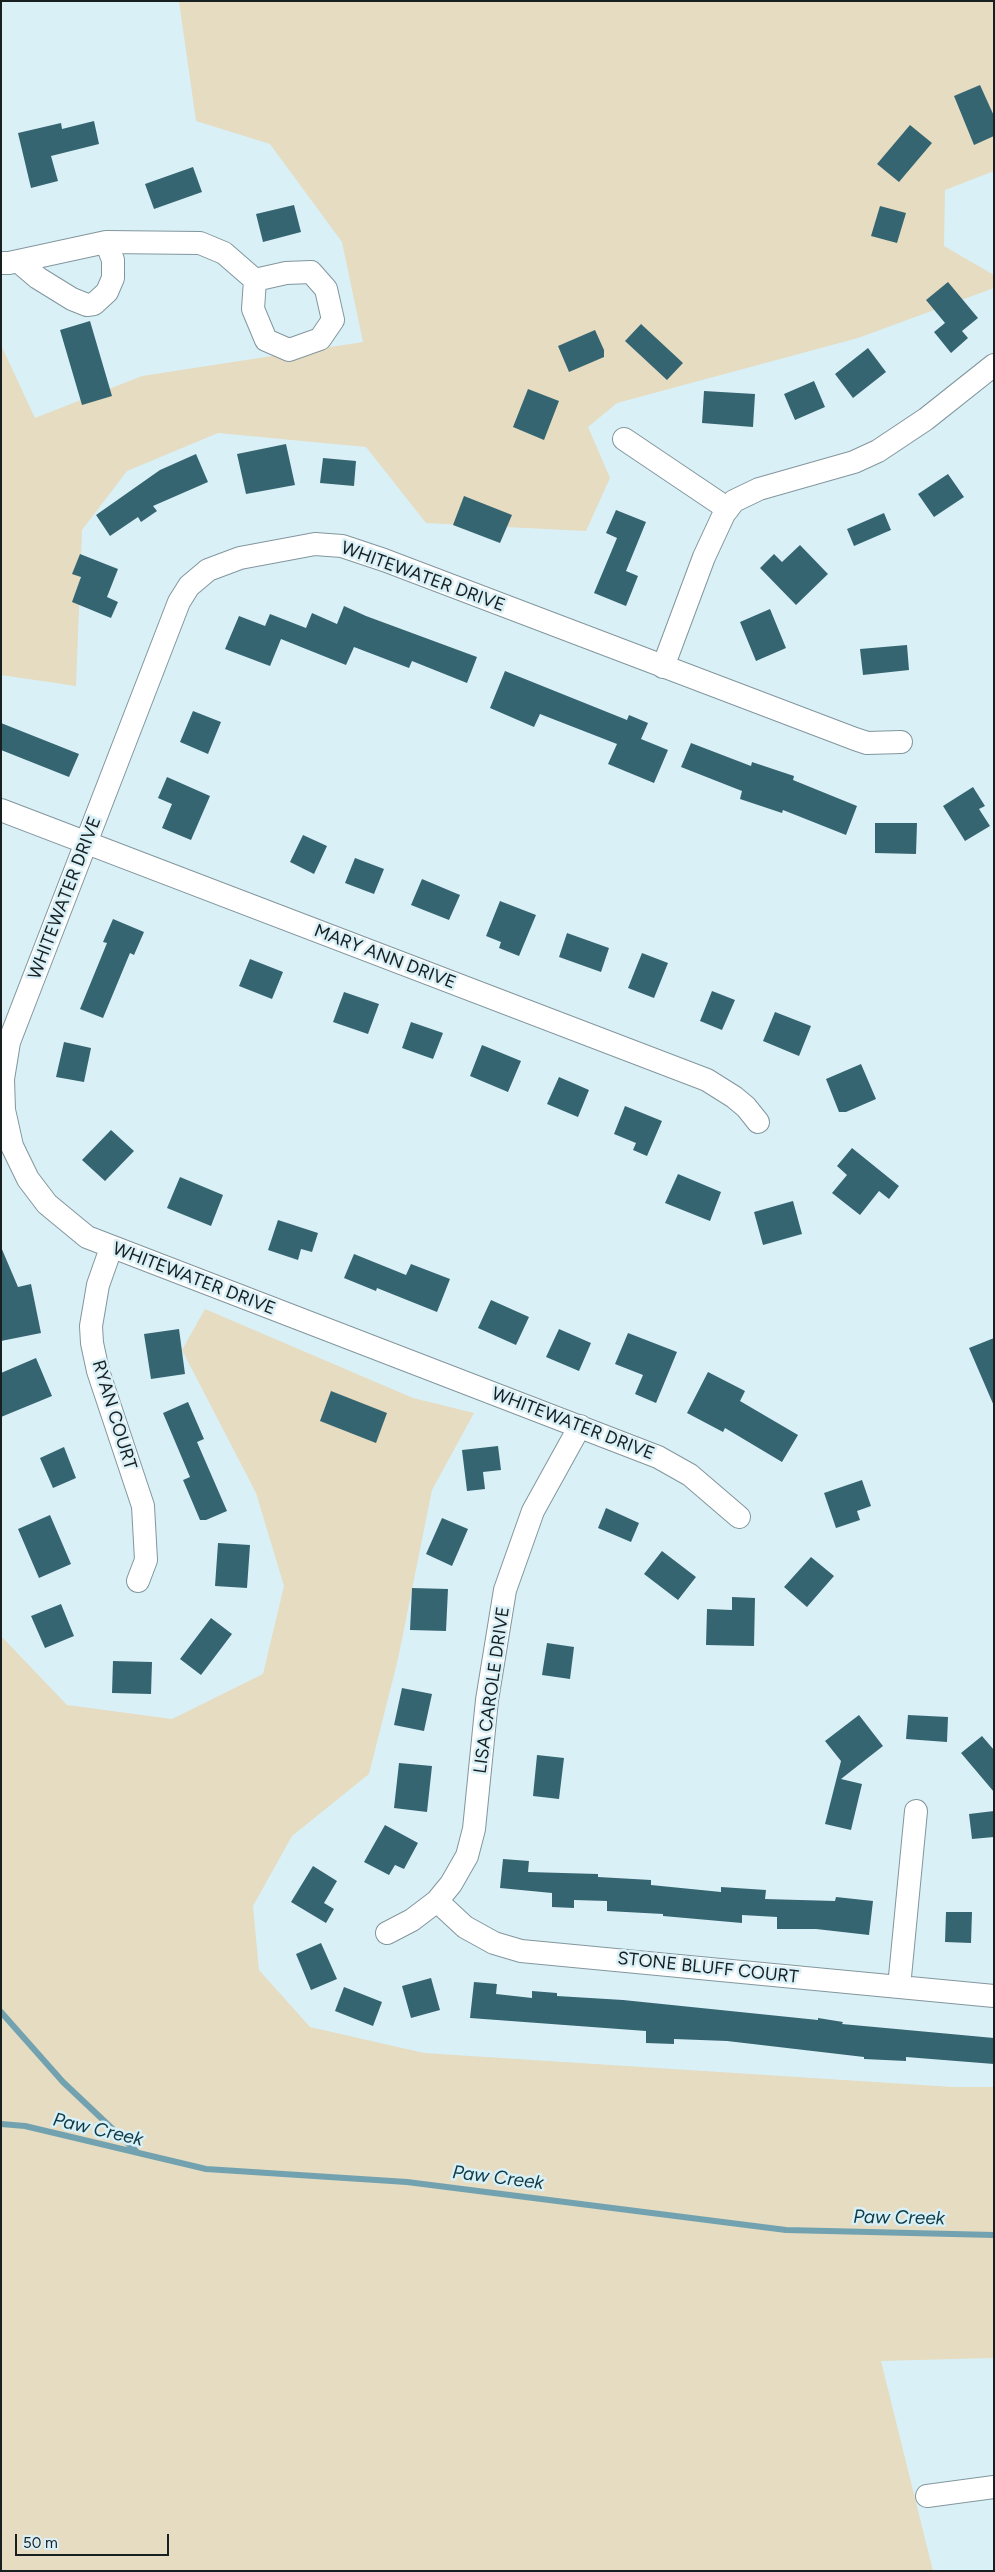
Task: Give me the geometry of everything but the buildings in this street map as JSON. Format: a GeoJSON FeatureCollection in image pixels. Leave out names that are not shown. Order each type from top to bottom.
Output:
{"type":"FeatureCollection","features":[{"type":"Feature","properties":{"kind":"street"},"geometry":{"type":"LineString","coordinates":[[10,262],[106,242],[200,243],[224,253],[255,280]]}},
{"type":"Feature","properties":{"kind":"street"},"geometry":{"type":"LineString","coordinates":[[10,262],[72,299],[87,305],[94,304],[107,292],[113,278],[113,260],[106,242]]}},
{"type":"Feature","properties":{"kind":"street"},"geometry":{"type":"LineString","coordinates":[[663,667],[704,557],[728,509],[744,495],[759,489],[854,462],[878,451],[926,418],[994,365]]}},
{"type":"Feature","properties":{"kind":"street"},"geometry":{"type":"LineString","coordinates":[[624,439],[728,509]]}},
{"type":"Feature","properties":{"kind":"street","name":"WHITEWATER DRIVE"},"geometry":{"type":"LineString","coordinates":[[739,1517],[690,1475],[658,1456],[111,1248],[87,1237],[46,1204],[28,1179],[12,1146],[4,1110],[3,1079],[9,1042],[179,602],[190,586],[208,570],[240,558],[315,544],[342,546],[384,560],[855,739],[867,742],[901,742]]}},
{"type":"Feature","properties":{"kind":"street","name":"MARY ANN DRIVE"},"geometry":{"type":"LineString","coordinates":[[1,810],[707,1080],[734,1097],[758,1122]]}},
{"type":"Feature","properties":{"kind":"street","name":"RYAN COURT"},"geometry":{"type":"LineString","coordinates":[[111,1248],[98,1285],[91,1326],[92,1342],[98,1371],[146,1522],[146,1560],[138,1581]]}},
{"type":"Feature","properties":{"kind":"street","name":"LISA CAROLE DRIVE"},"geometry":{"type":"LineString","coordinates":[[387,1932],[412,1920],[437,1901],[451,1884],[467,1856],[474,1829],[487,1700],[505,1590],[513,1562],[533,1510],[580,1426]]}},
{"type":"Feature","properties":{"kind":"street"},"geometry":{"type":"LineString","coordinates":[[899,1987],[916,1811]]}},
{"type":"Feature","properties":{"kind":"street","name":"STONE BLUFF COURT"},"geometry":{"type":"LineString","coordinates":[[437,1901],[465,1927],[494,1943],[521,1952],[994,1996]]}},
{"type":"Feature","properties":{"kind":"street"},"geometry":{"type":"LineString","coordinates":[[927,2496],[994,2487]]}},
{"type":"Feature","properties":{"kind":"shaded area"},"geometry":{"type":"Polygon","coordinates":[[[179,1],[994,1],[994,171],[945,190],[944,246],[994,275],[994,288],[858,338],[617,403],[588,427],[610,478],[586,531],[426,523],[366,447],[218,433],[127,471],[82,530],[76,686],[1,675],[1,345],[35,418],[142,376],[363,342],[342,242],[270,144],[196,121],[179,1]]]}},
{"type":"Feature","properties":{"kind":"shaded area"},"geometry":{"type":"Polygon","coordinates":[[[205,1309],[413,1398],[474,1413],[432,1490],[398,1659],[369,1774],[292,1836],[253,1906],[259,1970],[310,2027],[424,2053],[953,2087],[994,2087],[994,2358],[881,2361],[933,2571],[1,2571],[1,1636],[67,1705],[172,1719],[263,1674],[284,1586],[256,1493],[182,1350],[205,1309]]]}},
{"type":"Feature","properties":{"kind":"waterway"},"geometry":{"type":"LineString","coordinates":[[1,2012],[63,2082],[136,2151]]}},
{"type":"Feature","properties":{"kind":"waterway","name":"Paw Creek"},"geometry":{"type":"LineString","coordinates":[[1,2124],[25,2126],[206,2169],[407,2182],[786,2230],[994,2235]]}}]}
